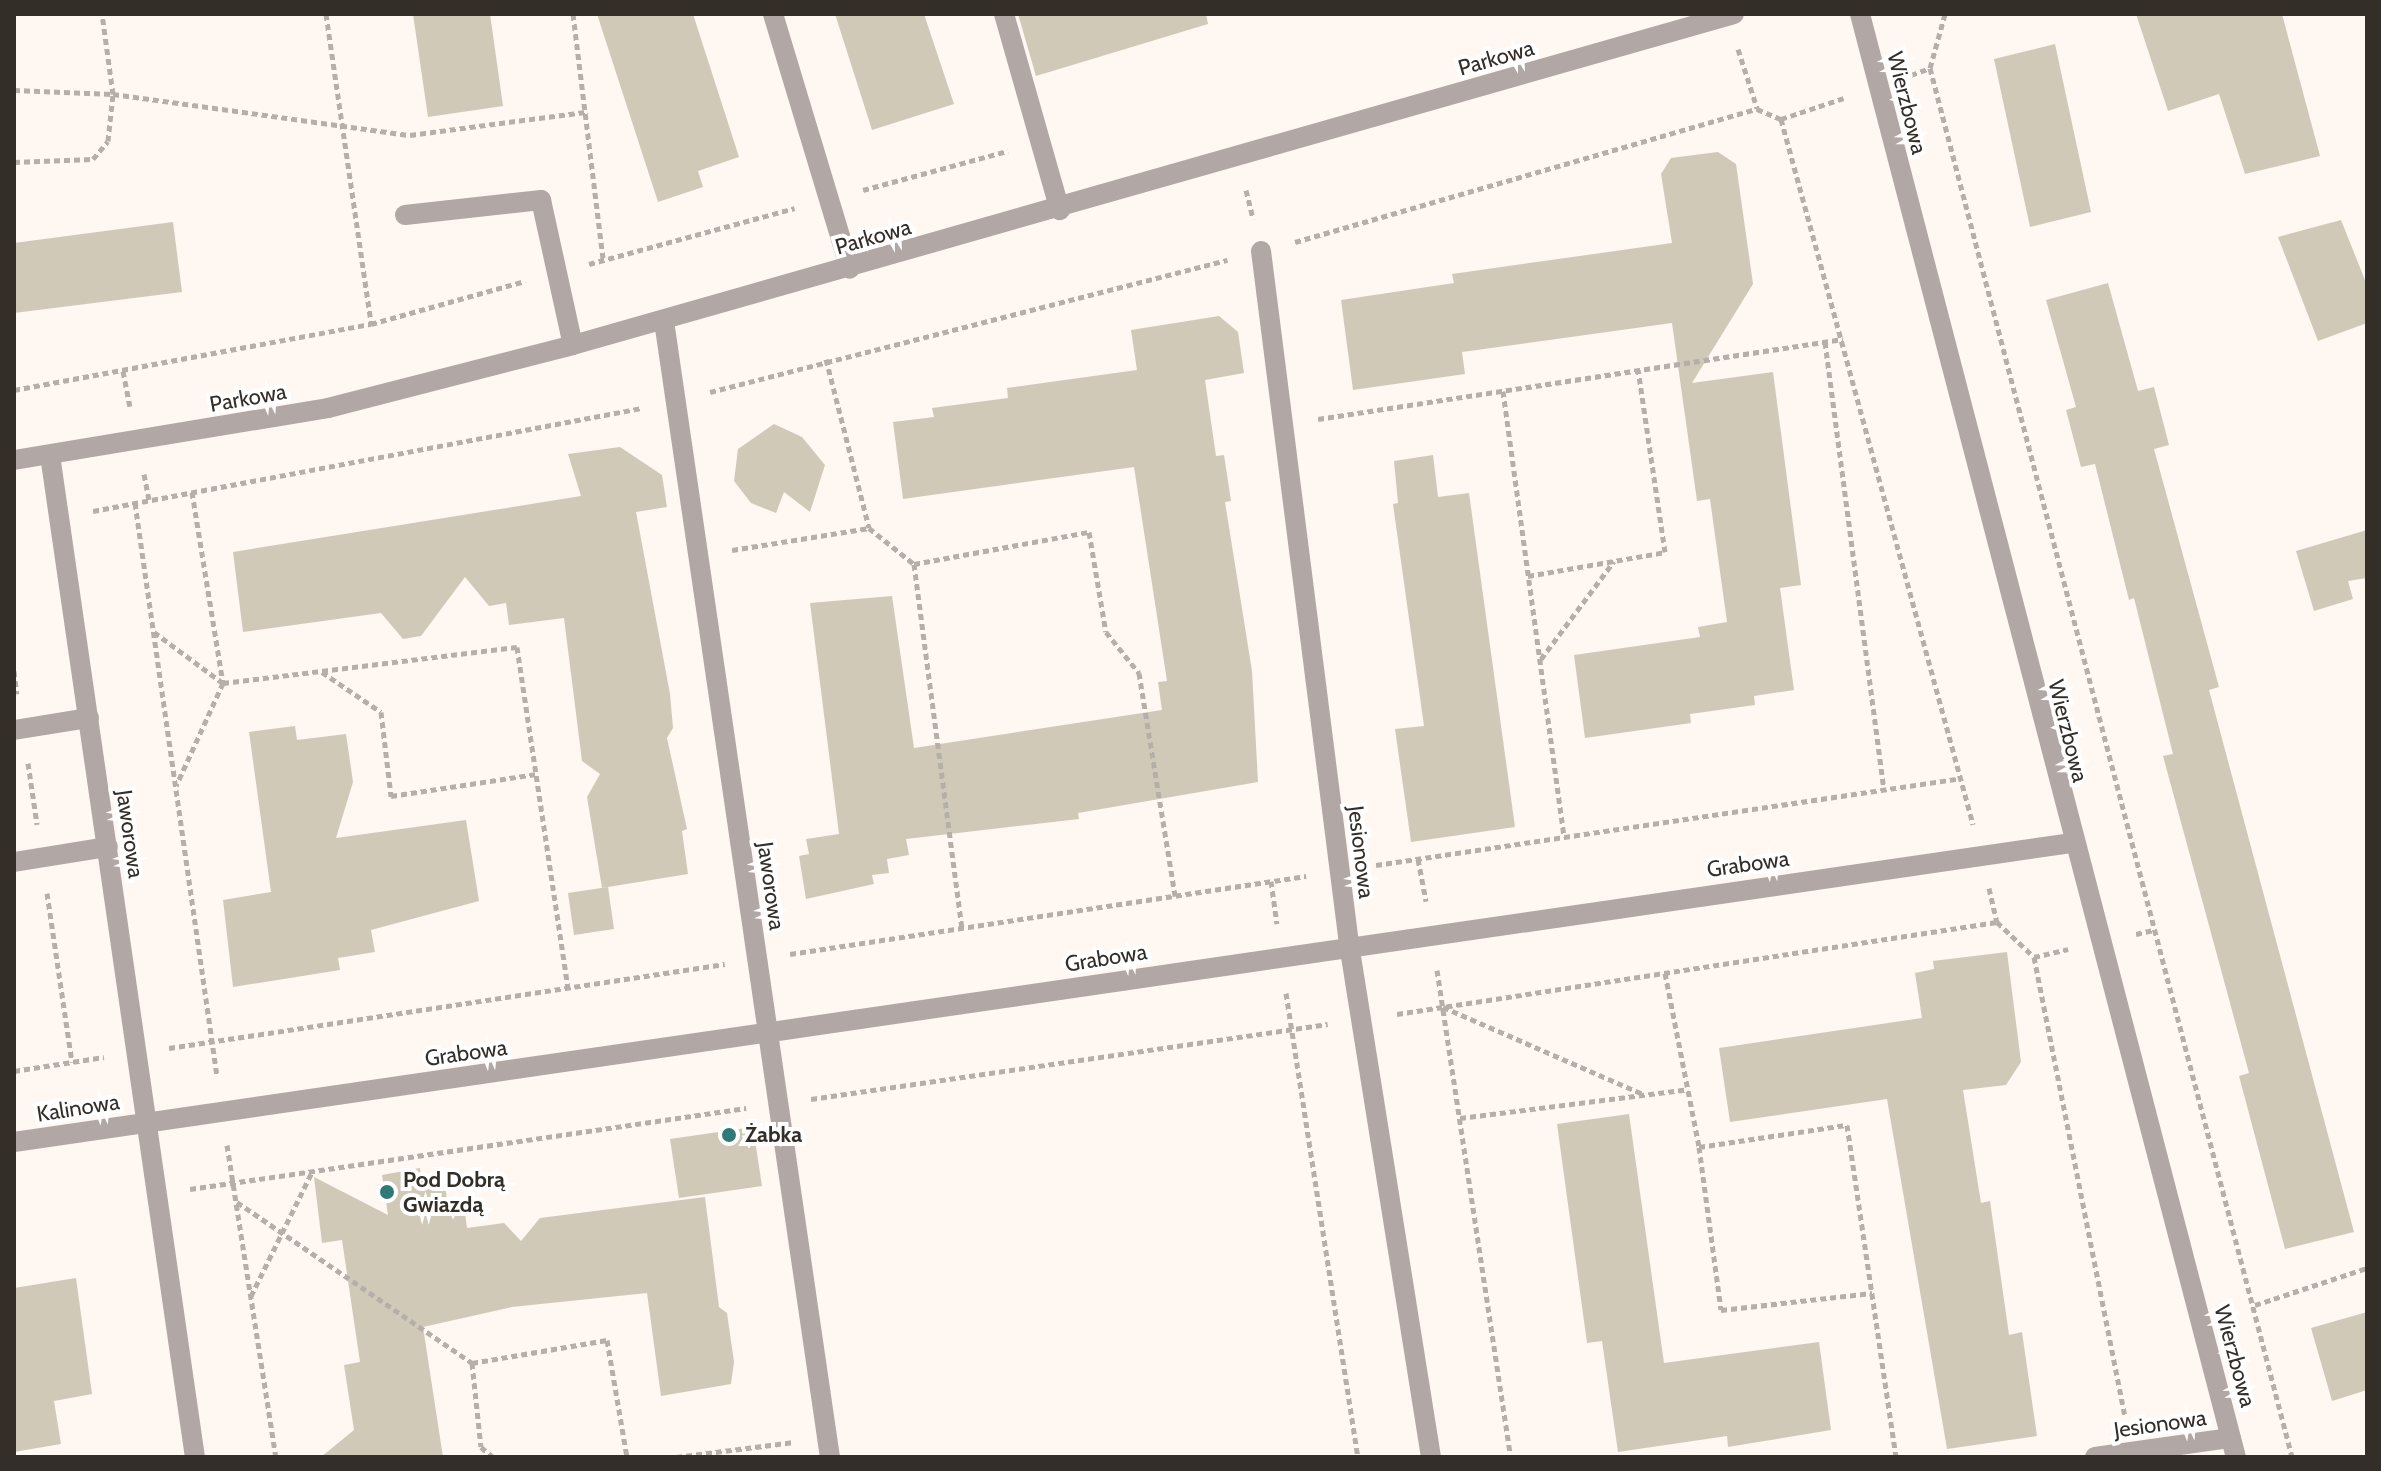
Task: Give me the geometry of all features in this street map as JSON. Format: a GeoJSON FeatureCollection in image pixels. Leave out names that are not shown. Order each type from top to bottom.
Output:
{"type":"FeatureCollection","features":[{"type":"Feature","properties":{"kind":"street"},"geometry":{"type":"LineString","coordinates":[[773,14],[850,269]]}},
{"type":"Feature","properties":{"kind":"street"},"geometry":{"type":"LineString","coordinates":[[1004,14],[1060,210]]}},
{"type":"Feature","properties":{"kind":"street","name":"Wierzbowa"},"geometry":{"type":"LineString","coordinates":[[1860,14],[2072,843],[2234,1447]]}},
{"type":"Feature","properties":{"kind":"street","name":"Parkowa"},"geometry":{"type":"LineString","coordinates":[[14,460],[328,408],[573,345],[1060,210],[1731,15]]}},
{"type":"Feature","properties":{"kind":"street"},"geometry":{"type":"LineString","coordinates":[[405,215],[541,200],[573,345]]}},
{"type":"Feature","properties":{"kind":"street","name":"Jesionowa"},"geometry":{"type":"LineString","coordinates":[[1261,251],[1349,944],[1431,1457]]}},
{"type":"Feature","properties":{"kind":"street","name":"Jaworowa"},"geometry":{"type":"LineString","coordinates":[[664,321],[829,1447]]}},
{"type":"Feature","properties":{"kind":"street","name":"Jaworowa"},"geometry":{"type":"LineString","coordinates":[[50,455],[149,1121],[195,1457]]}},
{"type":"Feature","properties":{"kind":"street"},"geometry":{"type":"LineString","coordinates":[[14,730],[89,718]]}},
{"type":"Feature","properties":{"kind":"street","name":"Grabowa"},"geometry":{"type":"LineString","coordinates":[[149,1121],[769,1035],[1349,944],[2072,843]]}},
{"type":"Feature","properties":{"kind":"street"},"geometry":{"type":"LineString","coordinates":[[14,862],[108,847]]}},
{"type":"Feature","properties":{"kind":"street","name":"Kalinowa"},"geometry":{"type":"LineString","coordinates":[[14,1142],[149,1121]]}},
{"type":"Feature","properties":{"kind":"street","name":"Jesionowa"},"geometry":{"type":"LineString","coordinates":[[2095,1457],[2234,1447]]}},
{"type":"Feature","properties":{"kind":"path"},"geometry":{"type":"LineString","coordinates":[[14,162],[93,159],[108,141],[113,94],[102,14]]}},
{"type":"Feature","properties":{"kind":"path"},"geometry":{"type":"LineString","coordinates":[[326,14],[371,324]]}},
{"type":"Feature","properties":{"kind":"path"},"geometry":{"type":"LineString","coordinates":[[573,14],[603,260]]}},
{"type":"Feature","properties":{"kind":"path"},"geometry":{"type":"LineString","coordinates":[[1945,14],[1930,68],[2255,1305],[2292,1457]]}},
{"type":"Feature","properties":{"kind":"path"},"geometry":{"type":"LineString","coordinates":[[1731,15],[1757,109]]}},
{"type":"Feature","properties":{"kind":"path"},"geometry":{"type":"LineString","coordinates":[[14,90],[113,94],[410,135],[585,112]]}},
{"type":"Feature","properties":{"kind":"path"},"geometry":{"type":"LineString","coordinates":[[59,518],[676,402],[826,359],[1261,251],[1757,109],[1781,119],[1962,778],[1997,922],[2034,957],[2132,1452]]}},
{"type":"Feature","properties":{"kind":"path"},"geometry":{"type":"LineString","coordinates":[[14,390],[371,324],[1041,142]]}},
{"type":"Feature","properties":{"kind":"path"},"geometry":{"type":"LineString","coordinates":[[1283,424],[1843,339]]}},
{"type":"Feature","properties":{"kind":"path"},"geometry":{"type":"LineString","coordinates":[[1825,342],[1884,789]]}},
{"type":"Feature","properties":{"kind":"path"},"geometry":{"type":"LineString","coordinates":[[826,359],[869,528],[914,564],[962,928]]}},
{"type":"Feature","properties":{"kind":"path"},"geometry":{"type":"LineString","coordinates":[[1528,576],[1665,552],[1638,370]]}},
{"type":"Feature","properties":{"kind":"path"},"geometry":{"type":"LineString","coordinates":[[1503,391],[1564,837]]}},
{"type":"Feature","properties":{"kind":"path"},"geometry":{"type":"LineString","coordinates":[[176,787],[223,683],[192,492]]}},
{"type":"Feature","properties":{"kind":"path"},"geometry":{"type":"LineString","coordinates":[[135,503],[222,1111],[276,1457]]}},
{"type":"Feature","properties":{"kind":"path"},"geometry":{"type":"LineString","coordinates":[[699,555],[869,528]]}},
{"type":"Feature","properties":{"kind":"path"},"geometry":{"type":"LineString","coordinates":[[914,564],[1089,532],[1106,632],[1139,673],[1175,896]]}},
{"type":"Feature","properties":{"kind":"path"},"geometry":{"type":"LineString","coordinates":[[1540,660],[1615,560]]}},
{"type":"Feature","properties":{"kind":"path"},"geometry":{"type":"LineString","coordinates":[[153,631],[223,683],[517,647],[568,988]]}},
{"type":"Feature","properties":{"kind":"path"},"geometry":{"type":"LineString","coordinates":[[321,671],[381,712],[391,796],[537,774]]}},
{"type":"Feature","properties":{"kind":"path"},"geometry":{"type":"LineString","coordinates":[[14,1071],[1962,778]]}},
{"type":"Feature","properties":{"kind":"path"},"geometry":{"type":"LineString","coordinates":[[1418,859],[1511,1457]]}},
{"type":"Feature","properties":{"kind":"path"},"geometry":{"type":"LineString","coordinates":[[1271,881],[1358,1457]]}},
{"type":"Feature","properties":{"kind":"path"},"geometry":{"type":"LineString","coordinates":[[158,1194],[1443,1007],[1997,922]]}},
{"type":"Feature","properties":{"kind":"path"},"geometry":{"type":"LineString","coordinates":[[1665,973],[1699,1147],[1721,1310],[1872,1293]]}},
{"type":"Feature","properties":{"kind":"path"},"geometry":{"type":"LineString","coordinates":[[1443,1007],[1644,1095]]}},
{"type":"Feature","properties":{"kind":"path"},"geometry":{"type":"LineString","coordinates":[[1460,1118],[1688,1089]]}},
{"type":"Feature","properties":{"kind":"path"},"geometry":{"type":"LineString","coordinates":[[1699,1147],[1847,1125],[1896,1457]]}},
{"type":"Feature","properties":{"kind":"path"},"geometry":{"type":"LineString","coordinates":[[251,1296],[312,1172]]}},
{"type":"Feature","properties":{"kind":"path"},"geometry":{"type":"LineString","coordinates":[[236,1202],[472,1363],[607,1340],[627,1457]]}},
{"type":"Feature","properties":{"kind":"path"},"geometry":{"type":"LineString","coordinates":[[2255,1305],[2367,1268]]}},
{"type":"Feature","properties":{"kind":"path"},"geometry":{"type":"LineString","coordinates":[[472,1363],[481,1447],[493,1457]]}},
{"type":"Feature","properties":{"kind":"path"},"geometry":{"type":"LineString","coordinates":[[676,1457],[829,1447]]}},
{"type":"Feature","properties":{"kind":"building"},"geometry":{"type":"Polygon","coordinates":[[[413,14],[490,14],[503,106],[428,117],[413,14]]]}},
{"type":"Feature","properties":{"kind":"building"},"geometry":{"type":"Polygon","coordinates":[[[597,14],[693,14],[739,157],[698,171],[703,187],[658,202],[597,14]]]}},
{"type":"Feature","properties":{"kind":"building"},"geometry":{"type":"Polygon","coordinates":[[[835,14],[924,14],[954,104],[872,130],[835,14]]]}},
{"type":"Feature","properties":{"kind":"building"},"geometry":{"type":"Polygon","coordinates":[[[1018,14],[1206,14],[1208,24],[1036,76],[1018,14]]]}},
{"type":"Feature","properties":{"kind":"building"},"geometry":{"type":"Polygon","coordinates":[[[2136,14],[2282,14],[2320,156],[2245,174],[2219,94],[2168,111],[2136,14]]]}},
{"type":"Feature","properties":{"kind":"building"},"geometry":{"type":"Polygon","coordinates":[[[2055,44],[2091,212],[2030,227],[1994,59],[2055,44]]]}},
{"type":"Feature","properties":{"kind":"building"},"geometry":{"type":"Polygon","coordinates":[[[1718,152],[1736,164],[1753,284],[1692,383],[1773,372],[1801,585],[1780,588],[1794,690],[1754,696],[1755,705],[1690,714],[1691,723],[1585,738],[1574,655],[1700,637],[1698,627],[1727,622],[1710,499],[1697,501],[1672,323],[1462,352],[1465,374],[1353,390],[1341,300],[1454,283],[1452,274],[1672,243],[1661,174],[1671,158],[1718,152]]]}},
{"type":"Feature","properties":{"kind":"building"},"geometry":{"type":"Polygon","coordinates":[[[2341,220],[2367,285],[2367,323],[2318,341],[2278,237],[2341,220]]]}},
{"type":"Feature","properties":{"kind":"building"},"geometry":{"type":"Polygon","coordinates":[[[173,222],[182,292],[14,313],[14,243],[173,222]]]}},
{"type":"Feature","properties":{"kind":"building"},"geometry":{"type":"Polygon","coordinates":[[[2108,283],[2138,391],[2154,387],[2169,445],[2154,449],[2219,687],[2209,690],[2354,1232],[2285,1249],[2239,1076],[2249,1073],[2163,756],[2173,754],[2134,598],[2129,600],[2095,464],[2081,467],[2066,410],[2076,407],[2046,300],[2108,283]]]}},
{"type":"Feature","properties":{"kind":"building"},"geometry":{"type":"Polygon","coordinates":[[[1219,316],[1238,332],[1244,373],[1205,380],[1216,456],[1224,455],[1231,501],[1225,502],[1252,671],[1258,782],[1078,813],[1079,819],[906,839],[909,855],[887,859],[889,873],[872,875],[874,884],[806,899],[799,856],[809,854],[806,839],[839,834],[810,603],[892,596],[914,748],[1162,710],[1158,682],[1167,681],[1134,467],[903,499],[893,422],[934,417],[932,408],[1008,398],[1007,388],[1137,370],[1131,330],[1219,316]]]}},
{"type":"Feature","properties":{"kind":"building"},"geometry":{"type":"Polygon","coordinates":[[[774,424],[802,437],[825,465],[810,512],[784,492],[776,513],[751,503],[734,481],[738,449],[774,424]]]}},
{"type":"Feature","properties":{"kind":"building"},"geometry":{"type":"Polygon","coordinates":[[[620,447],[662,475],[667,507],[636,512],[670,694],[673,728],[667,738],[687,829],[682,831],[688,874],[602,888],[587,797],[600,774],[582,761],[564,618],[509,625],[506,603],[489,606],[465,577],[421,636],[403,639],[381,613],[243,632],[233,552],[581,496],[568,454],[620,447]]]}},
{"type":"Feature","properties":{"kind":"building"},"geometry":{"type":"Polygon","coordinates":[[[1433,455],[1438,497],[1469,493],[1515,827],[1411,842],[1395,729],[1424,726],[1393,504],[1398,503],[1394,461],[1433,455]]]}},
{"type":"Feature","properties":{"kind":"building"},"geometry":{"type":"Polygon","coordinates":[[[2367,530],[2367,578],[2348,581],[2353,599],[2314,611],[2296,551],[2367,530]]]}},
{"type":"Feature","properties":{"kind":"building"},"geometry":{"type":"Polygon","coordinates":[[[295,726],[297,740],[346,734],[353,782],[336,838],[466,820],[479,901],[371,930],[375,952],[338,958],[340,970],[233,987],[223,900],[271,892],[249,732],[295,726]]]}},
{"type":"Feature","properties":{"kind":"building"},"geometry":{"type":"Polygon","coordinates":[[[608,887],[614,929],[574,935],[568,893],[608,887]]]}},
{"type":"Feature","properties":{"kind":"building"},"geometry":{"type":"Polygon","coordinates":[[[2007,952],[2021,1062],[2006,1085],[1963,1090],[1981,1203],[1990,1201],[2009,1335],[2022,1332],[2037,1436],[1947,1449],[1887,1099],[1730,1122],[1719,1048],[1922,1018],[1915,973],[1934,969],[1933,961],[2007,952]]]}},
{"type":"Feature","properties":{"kind":"building"},"geometry":{"type":"Polygon","coordinates":[[[1629,1114],[1664,1363],[1819,1342],[1831,1430],[1728,1447],[1727,1436],[1618,1452],[1602,1341],[1587,1343],[1557,1124],[1629,1114]]]}},
{"type":"Feature","properties":{"kind":"building"},"geometry":{"type":"Polygon","coordinates":[[[753,1127],[762,1186],[679,1198],[670,1139],[753,1127]]]}},
{"type":"Feature","properties":{"kind":"building"},"geometry":{"type":"Polygon","coordinates":[[[420,1168],[421,1178],[445,1185],[448,1207],[464,1205],[467,1228],[504,1223],[521,1241],[540,1218],[705,1197],[719,1307],[727,1313],[734,1362],[731,1384],[661,1396],[647,1293],[512,1307],[423,1327],[443,1457],[321,1457],[354,1430],[344,1365],[360,1362],[342,1240],[322,1243],[314,1177],[388,1215],[382,1175],[420,1168]]]}},
{"type":"Feature","properties":{"kind":"building"},"geometry":{"type":"Polygon","coordinates":[[[76,1278],[92,1394],[54,1401],[61,1444],[14,1452],[14,1288],[76,1278]]]}},
{"type":"Feature","properties":{"kind":"building"},"geometry":{"type":"Polygon","coordinates":[[[2367,1312],[2367,1390],[2332,1401],[2311,1328],[2367,1312]]]}},
{"type":"Feature","properties":{"kind":"place","name":"Żabka"},"geometry":{"type":"Point","coordinates":[729,1135]}},
{"type":"Feature","properties":{"kind":"place","name":"Pod Dobrą Gwiazdą"},"geometry":{"type":"Point","coordinates":[387,1192]}}]}
